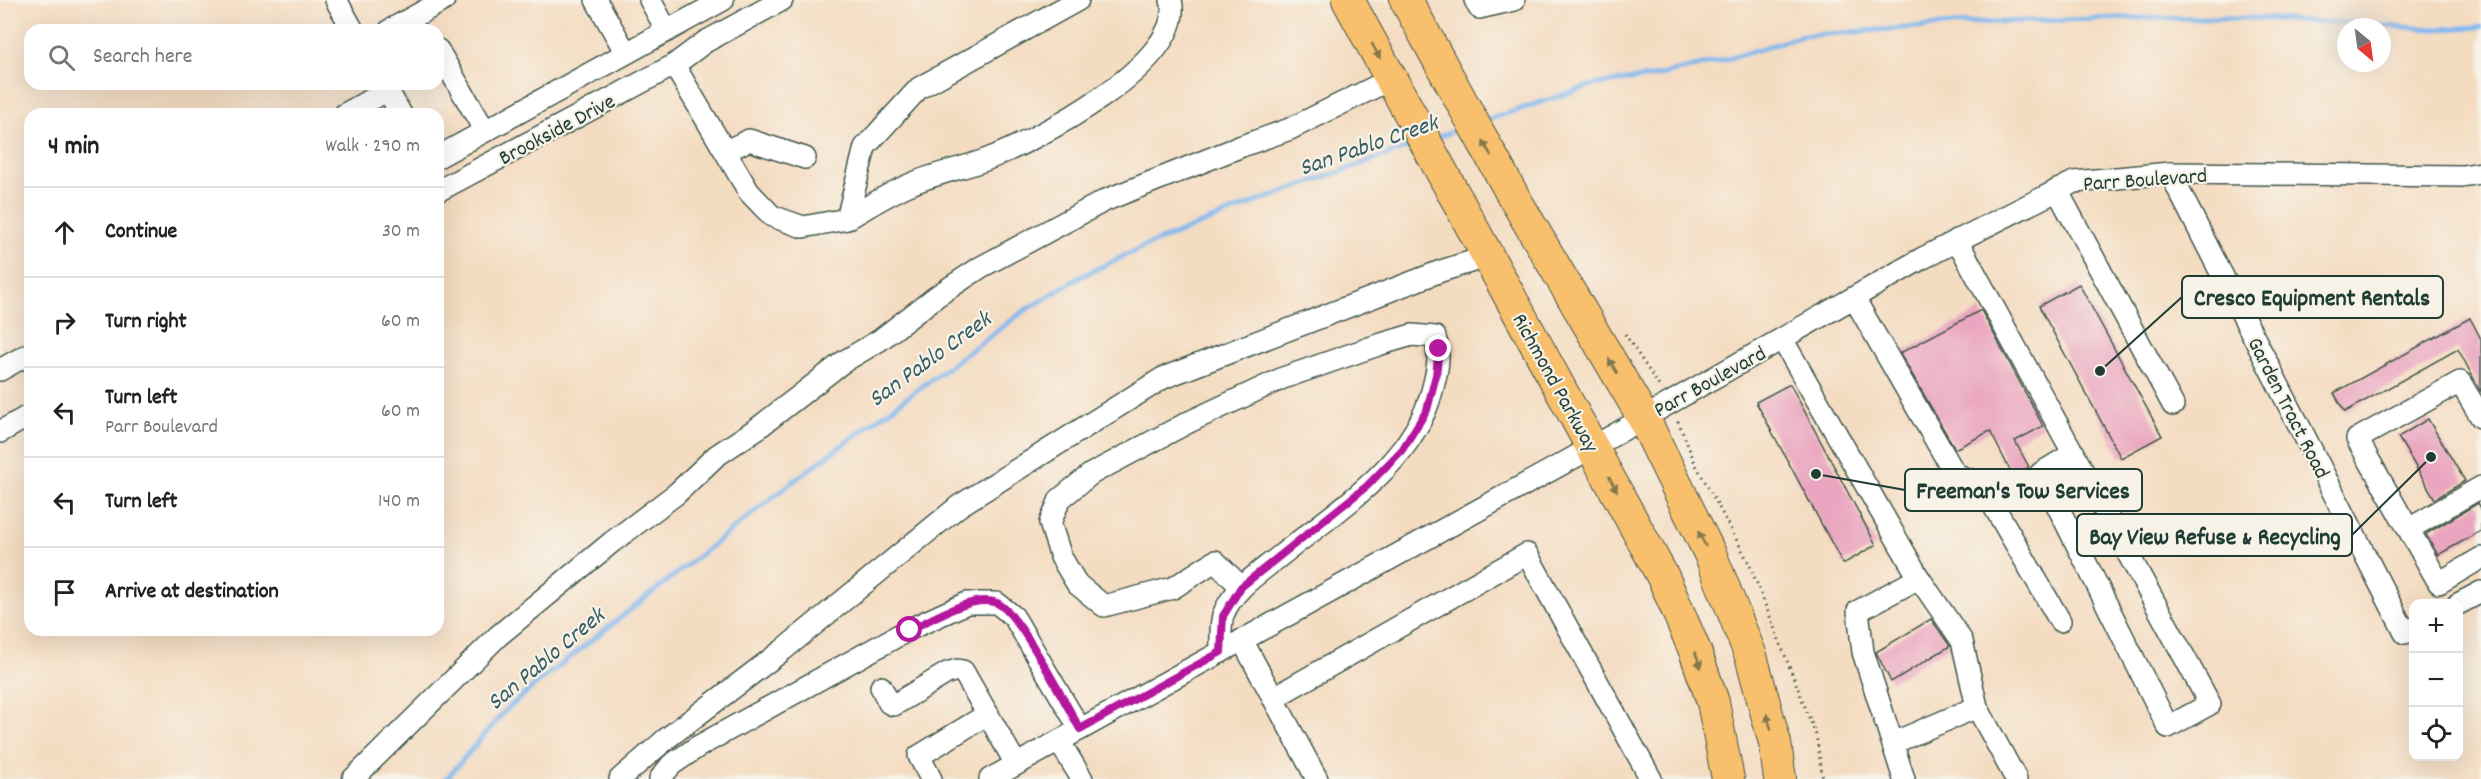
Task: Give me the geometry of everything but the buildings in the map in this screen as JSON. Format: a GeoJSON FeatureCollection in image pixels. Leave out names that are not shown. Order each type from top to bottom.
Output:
{"type":"FeatureCollection","features":[{"type":"Feature","properties":{"kind":"highway","name":"Richmond Parkway"},"geometry":{"type":"LineString","coordinates":[[1348,0],[1664,579],[1695,651],[1713,702],[1728,779]]}},
{"type":"Feature","properties":{"kind":"highway"},"geometry":{"type":"LineString","coordinates":[[1406,0],[1512,194],[1642,417],[1711,556],[1751,656],[1775,743],[1779,779]]}},
{"type":"Feature","properties":{"kind":"street"},"geometry":{"type":"LineString","coordinates":[[336,0],[350,24]]}},
{"type":"Feature","properties":{"kind":"street"},"geometry":{"type":"LineString","coordinates":[[422,22],[444,0]]}},
{"type":"Feature","properties":{"kind":"street"},"geometry":{"type":"LineString","coordinates":[[596,0],[626,53]]}},
{"type":"Feature","properties":{"kind":"street"},"geometry":{"type":"LineString","coordinates":[[650,0],[667,31]]}},
{"type":"Feature","properties":{"kind":"street"},"geometry":{"type":"LineString","coordinates":[[444,155],[723,0]]}},
{"type":"Feature","properties":{"kind":"street","name":"Brookside Drive"},"geometry":{"type":"LineString","coordinates":[[444,183],[674,64],[705,42],[782,0]]}},
{"type":"Feature","properties":{"kind":"street"},"geometry":{"type":"LineString","coordinates":[[847,219],[864,147],[919,88],[1078,0]]}},
{"type":"Feature","properties":{"kind":"street"},"geometry":{"type":"LineString","coordinates":[[674,64],[749,192],[772,216],[803,227],[847,219],[910,184],[985,160],[1073,117],[1141,66],[1168,33],[1171,0]]}},
{"type":"Feature","properties":{"kind":"street"},"geometry":{"type":"LineString","coordinates":[[1475,0],[1479,8],[1514,0]]}},
{"type":"Feature","properties":{"kind":"street"},"geometry":{"type":"LineString","coordinates":[[444,60],[485,131]]}},
{"type":"Feature","properties":{"kind":"street"},"geometry":{"type":"LineString","coordinates":[[353,779],[498,636],[612,542],[676,494],[716,456],[758,428],[843,362],[880,340],[937,296],[981,267],[1106,200],[1290,129],[1391,79]]}},
{"type":"Feature","properties":{"kind":"street"},"geometry":{"type":"LineString","coordinates":[[354,108],[381,90]]}},
{"type":"Feature","properties":{"kind":"street"},"geometry":{"type":"LineString","coordinates":[[388,90],[398,108]]}},
{"type":"Feature","properties":{"kind":"street"},"geometry":{"type":"LineString","coordinates":[[726,151],[749,140],[805,158]]}},
{"type":"Feature","properties":{"kind":"street","name":"Parr Boulevard"},"geometry":{"type":"LineString","coordinates":[[990,779],[1593,447],[1642,417],[1958,240],[2074,182],[2170,173],[2462,176],[2481,173]]}},
{"type":"Feature","properties":{"kind":"street","name":"Garden Tract Road"},"geometry":{"type":"LineString","coordinates":[[2170,173],[2405,633],[2409,631]]}},
{"type":"Feature","properties":{"kind":"street"},"geometry":{"type":"LineString","coordinates":[[2057,190],[2173,405]]}},
{"type":"Feature","properties":{"kind":"street"},"geometry":{"type":"LineString","coordinates":[[1958,240],[2074,453],[2210,704],[2168,727],[2041,473],[2074,453]]}},
{"type":"Feature","properties":{"kind":"street"},"geometry":{"type":"LineString","coordinates":[[620,779],[666,739],[783,650],[959,506],[1163,378],[1441,271],[1488,256]]}},
{"type":"Feature","properties":{"kind":"street"},"geometry":{"type":"LineString","coordinates":[[1854,298],[1955,474],[1982,484],[2060,621]]}},
{"type":"Feature","properties":{"kind":"street"},"geometry":{"type":"LineString","coordinates":[[1221,652],[1223,616],[1241,587],[1367,486],[1402,450],[1427,410],[1436,375],[1439,349],[1435,337],[1412,336],[1378,345],[1283,378],[1189,422],[1091,474],[1060,499],[1050,523],[1062,556],[1077,584],[1104,606],[1173,588],[1215,561],[1241,587]]}},
{"type":"Feature","properties":{"kind":"street"},"geometry":{"type":"LineString","coordinates":[[1782,339],[1919,578],[1962,640],[1977,707],[2016,779]]}},
{"type":"Feature","properties":{"kind":"street"},"geometry":{"type":"LineString","coordinates":[[0,370],[24,357]]}},
{"type":"Feature","properties":{"kind":"street"},"geometry":{"type":"LineString","coordinates":[[2481,417],[2460,382],[2357,439],[2439,583],[2481,558]]}},
{"type":"Feature","properties":{"kind":"street"},"geometry":{"type":"LineString","coordinates":[[0,432],[24,419]]}},
{"type":"Feature","properties":{"kind":"street"},"geometry":{"type":"LineString","coordinates":[[2409,529],[2481,487]]}},
{"type":"Feature","properties":{"kind":"street"},"geometry":{"type":"LineString","coordinates":[[1273,698],[1527,554],[1651,779]]}},
{"type":"Feature","properties":{"kind":"street"},"geometry":{"type":"LineString","coordinates":[[1904,779],[1863,652],[1858,611],[1919,578]]}},
{"type":"Feature","properties":{"kind":"street"},"geometry":{"type":"LineString","coordinates":[[2463,601],[2481,592]]}},
{"type":"Feature","properties":{"kind":"street"},"geometry":{"type":"LineString","coordinates":[[660,779],[670,765],[699,746],[910,630],[967,603],[997,603],[1014,617],[1080,729]]}},
{"type":"Feature","properties":{"kind":"street"},"geometry":{"type":"LineString","coordinates":[[1242,640],[1317,779]]}},
{"type":"Feature","properties":{"kind":"street"},"geometry":{"type":"LineString","coordinates":[[881,687],[889,703],[894,705],[947,673],[963,671],[1016,764]]}},
{"type":"Feature","properties":{"kind":"street"},"geometry":{"type":"LineString","coordinates":[[1893,744],[1977,707]]}},
{"type":"Feature","properties":{"kind":"street"},"geometry":{"type":"LineString","coordinates":[[931,779],[919,756],[988,714]]}},
{"type":"Feature","properties":{"kind":"street"},"geometry":{"type":"LineString","coordinates":[[1059,741],[1082,779]]}},
{"type":"Feature","properties":{"kind":"waterway","name":"San Pablo Creek"},"geometry":{"type":"LineString","coordinates":[[1484,121],[1596,84],[1651,77],[1728,59],[1802,36],[1967,23],[2122,18],[2259,18],[2435,29],[2481,27]]}},
{"type":"Feature","properties":{"kind":"waterway","name":"San Pablo Creek"},"geometry":{"type":"LineString","coordinates":[[1435,138],[1463,128]]}},
{"type":"Feature","properties":{"kind":"waterway","name":"San Pablo Creek"},"geometry":{"type":"LineString","coordinates":[[446,779],[504,712],[535,685],[795,480],[1024,311],[1082,276],[1143,247],[1264,199],[1415,145]]}},
{"type":"Feature","properties":{"kind":"place","name":"Cresco Equipment Rentals"},"geometry":{"type":"Point","coordinates":[2100,371]}},
{"type":"Feature","properties":{"kind":"place","name":"Bay View Refuse & Recycling"},"geometry":{"type":"Point","coordinates":[2431,457]}},
{"type":"Feature","properties":{"kind":"place","name":"Freeman's Tow Services"},"geometry":{"type":"Point","coordinates":[1816,474]}},
{"type":"Feature","properties":{"kind":"route"},"geometry":{"type":"LineString","coordinates":[[910,630],[967,603],[997,603],[1014,617],[1080,729],[1221,652],[1223,616],[1241,587],[1367,486],[1402,450],[1427,410],[1436,375],[1439,349]]}}]}
